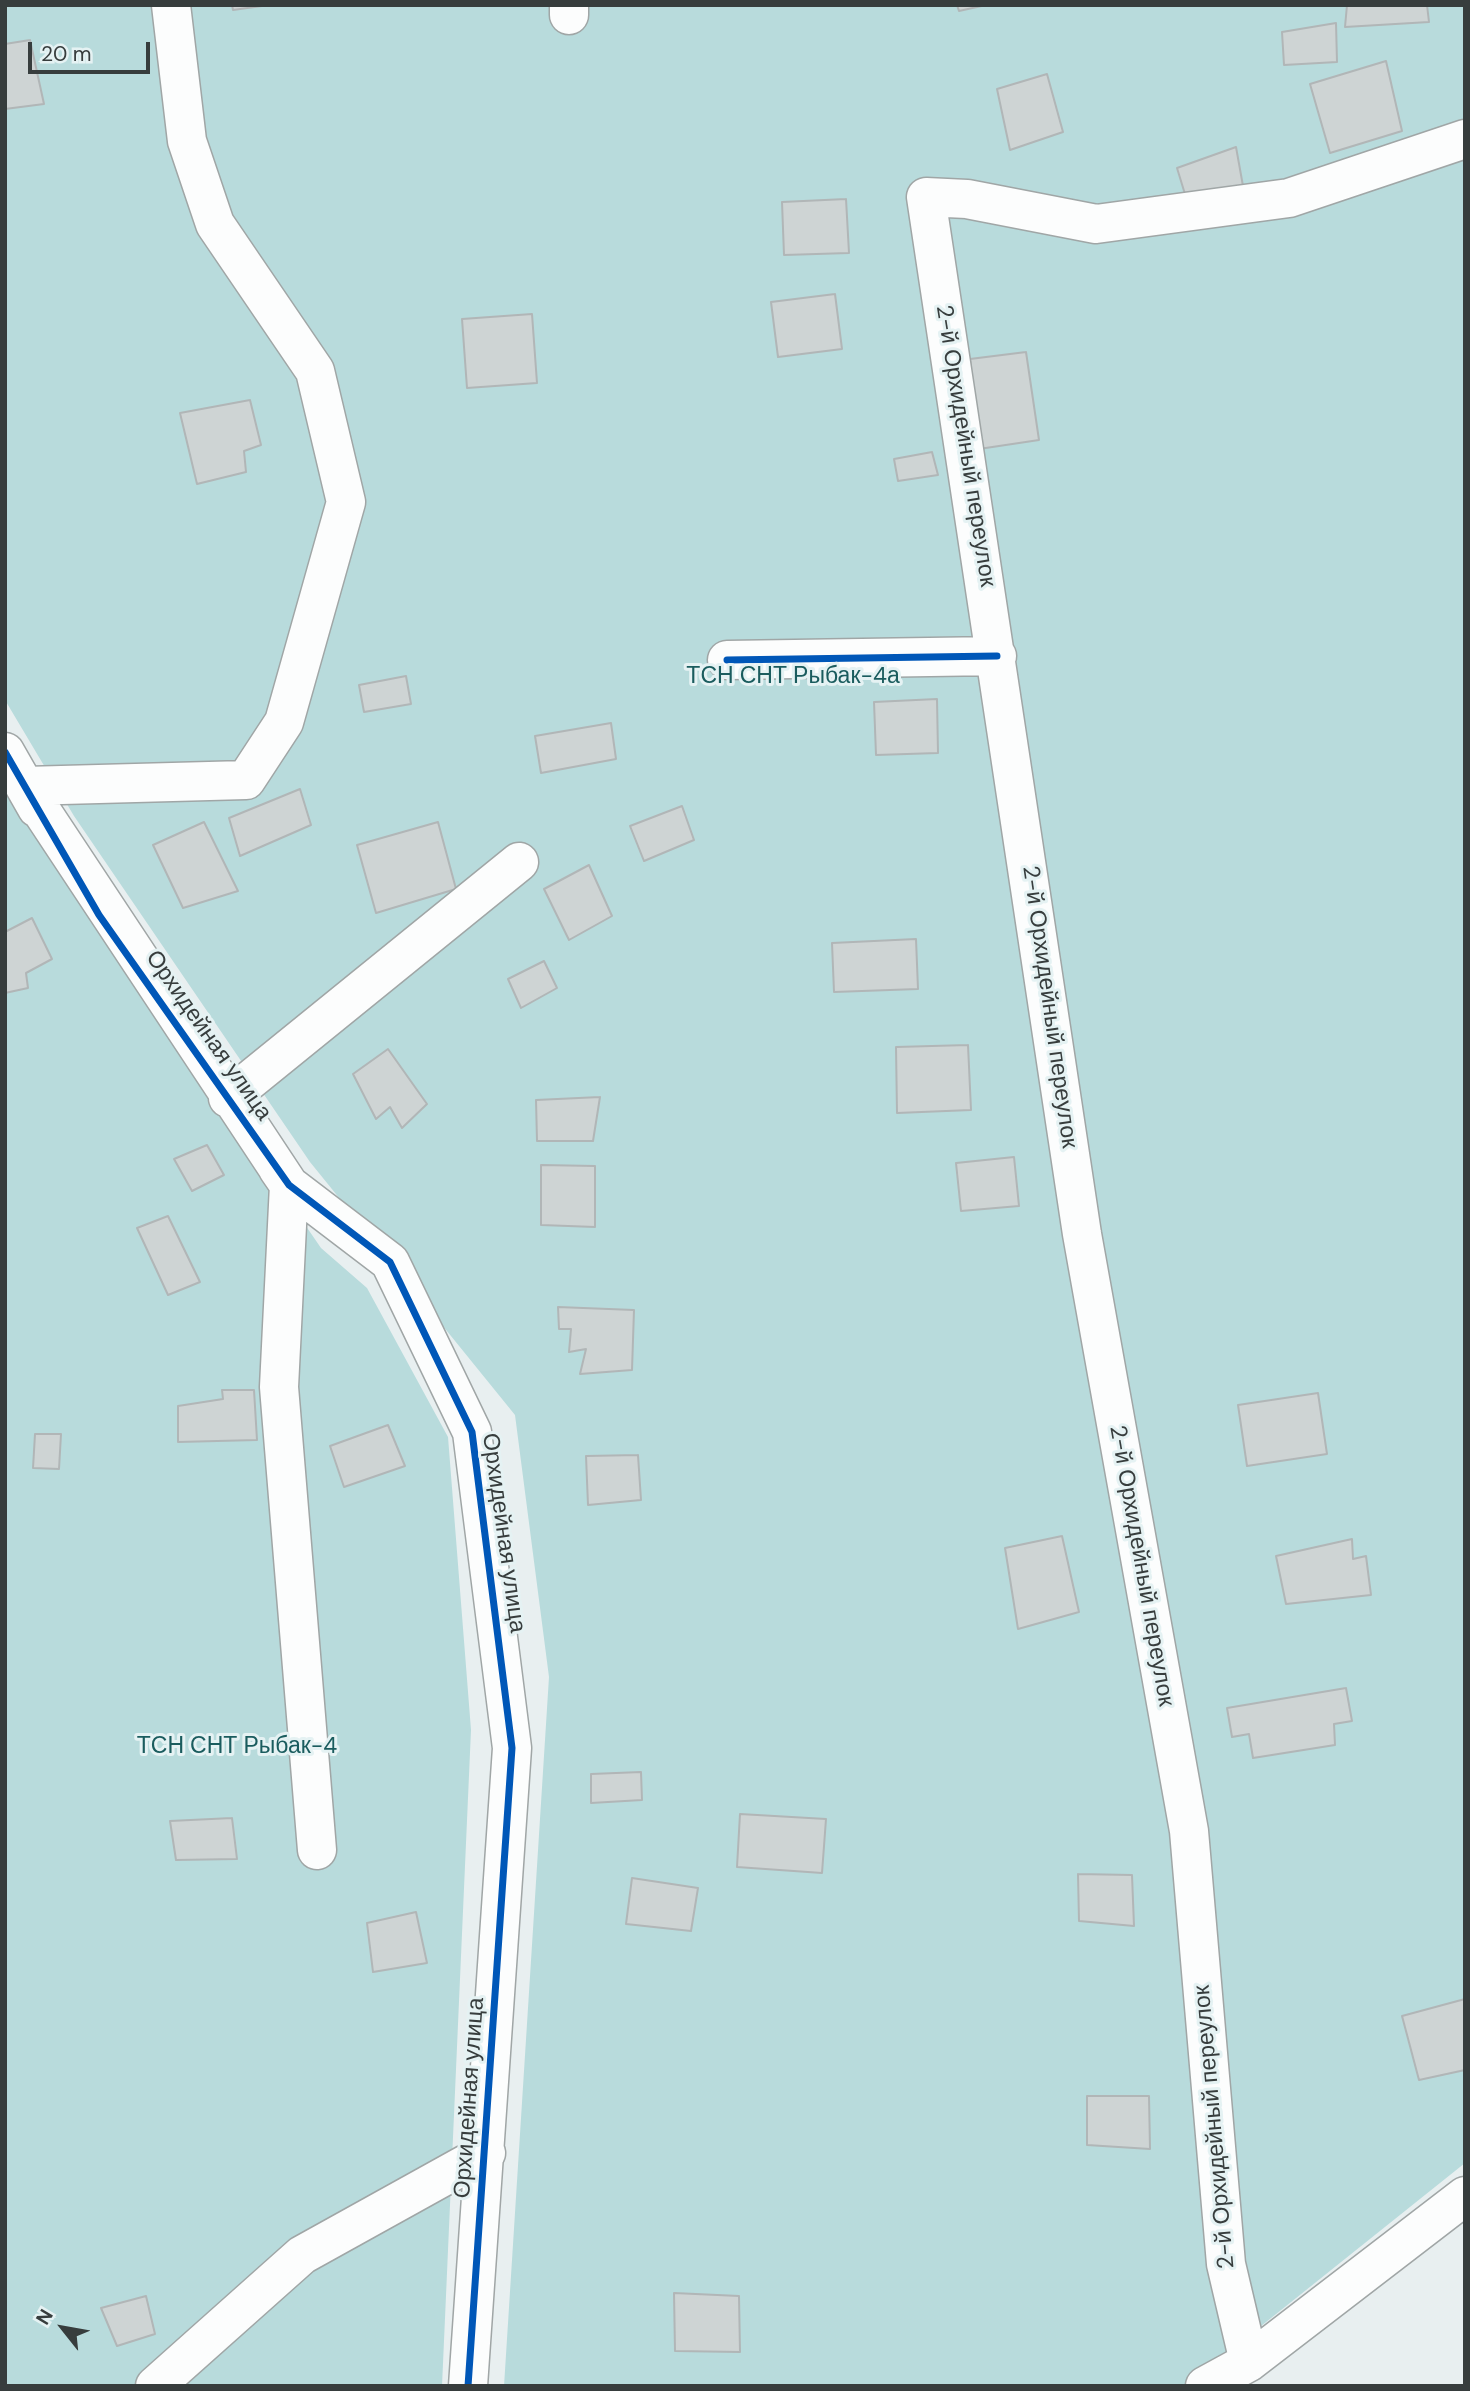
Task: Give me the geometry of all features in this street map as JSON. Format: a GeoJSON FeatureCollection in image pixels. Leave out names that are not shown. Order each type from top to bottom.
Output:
{"type":"FeatureCollection","features":[{"type":"Feature","properties":{"kind":"street"},"geometry":{"type":"LineString","coordinates":[[24,786],[246,780],[284,722],[346,502],[315,371],[215,224],[187,141],[171,5]]}},
{"type":"Feature","properties":{"kind":"street","name":"2-й Орхидейный переулок"},"geometry":{"type":"LineString","coordinates":[[1249,2362],[1226,2264],[1189,1831],[1082,1234],[926,197],[967,199],[1096,224],[1289,198],[1465,139]]}},
{"type":"Feature","properties":{"kind":"street"},"geometry":{"type":"LineString","coordinates":[[727,660],[997,656]]}},
{"type":"Feature","properties":{"kind":"street","name":"Орхидейная улица"},"geometry":{"type":"LineString","coordinates":[[5,752],[99,915],[289,1185],[390,1262],[472,1432],[512,1748],[468,2386]]}},
{"type":"Feature","properties":{"kind":"street"},"geometry":{"type":"LineString","coordinates":[[24,786],[289,1185],[279,1387],[317,1850]]}},
{"type":"Feature","properties":{"kind":"street"},"geometry":{"type":"LineString","coordinates":[[228,1098],[519,862]]}},
{"type":"Feature","properties":{"kind":"street"},"geometry":{"type":"LineString","coordinates":[[155,2386],[302,2255],[486,2153]]}},
{"type":"Feature","properties":{"kind":"street"},"geometry":{"type":"LineString","coordinates":[[1205,2386],[1249,2362],[1465,2196]]}},
{"type":"Feature","properties":{"kind":"green space","name":"ТСН СНТ Рыбак-4а"},"geometry":{"type":"Polygon","coordinates":[[[5,5],[1465,5],[1465,2163],[1186,2386],[504,2386],[549,1677],[515,1415],[310,1162],[74,816],[5,700],[5,5]]]}},
{"type":"Feature","properties":{"kind":"green space","name":"ТСН СНТ Рыбак-4"},"geometry":{"type":"Polygon","coordinates":[[[5,789],[321,1248],[367,1288],[448,1437],[471,1730],[442,2386],[5,2386],[5,789]]]}},
{"type":"Feature","properties":{"kind":"building"},"geometry":{"type":"Polygon","coordinates":[[[232,5],[269,5],[233,10],[232,5]]]}},
{"type":"Feature","properties":{"kind":"building"},"geometry":{"type":"Polygon","coordinates":[[[957,5],[986,5],[959,11],[957,5]]]}},
{"type":"Feature","properties":{"kind":"building"},"geometry":{"type":"Polygon","coordinates":[[[1347,5],[1427,5],[1429,22],[1345,27],[1347,5]]]}},
{"type":"Feature","properties":{"kind":"building"},"geometry":{"type":"Polygon","coordinates":[[[1336,23],[1337,62],[1284,65],[1282,32],[1336,23]]]}},
{"type":"Feature","properties":{"kind":"building"},"geometry":{"type":"Polygon","coordinates":[[[30,40],[44,104],[5,109],[5,44],[30,40]]]}},
{"type":"Feature","properties":{"kind":"building"},"geometry":{"type":"Polygon","coordinates":[[[1386,61],[1402,131],[1330,153],[1310,84],[1386,61]]]}},
{"type":"Feature","properties":{"kind":"building"},"geometry":{"type":"Polygon","coordinates":[[[1047,74],[1063,132],[1010,150],[997,89],[1047,74]]]}},
{"type":"Feature","properties":{"kind":"building"},"geometry":{"type":"Polygon","coordinates":[[[1236,147],[1243,186],[1188,204],[1177,168],[1236,147]]]}},
{"type":"Feature","properties":{"kind":"building"},"geometry":{"type":"Polygon","coordinates":[[[846,199],[849,253],[784,255],[782,202],[846,199]]]}},
{"type":"Feature","properties":{"kind":"building"},"geometry":{"type":"Polygon","coordinates":[[[835,294],[842,349],[778,357],[771,302],[835,294]]]}},
{"type":"Feature","properties":{"kind":"building"},"geometry":{"type":"Polygon","coordinates":[[[532,314],[537,383],[467,388],[462,319],[532,314]]]}},
{"type":"Feature","properties":{"kind":"building"},"geometry":{"type":"Polygon","coordinates":[[[1026,352],[1039,440],[979,449],[970,359],[1026,352]]]}},
{"type":"Feature","properties":{"kind":"building"},"geometry":{"type":"Polygon","coordinates":[[[250,400],[261,445],[244,451],[246,472],[197,484],[180,413],[250,400]]]}},
{"type":"Feature","properties":{"kind":"building"},"geometry":{"type":"Polygon","coordinates":[[[932,452],[938,475],[898,481],[894,459],[932,452]]]}},
{"type":"Feature","properties":{"kind":"building"},"geometry":{"type":"Polygon","coordinates":[[[406,676],[411,704],[364,712],[359,685],[406,676]]]}},
{"type":"Feature","properties":{"kind":"building"},"geometry":{"type":"Polygon","coordinates":[[[937,699],[938,753],[876,755],[874,702],[937,699]]]}},
{"type":"Feature","properties":{"kind":"building"},"geometry":{"type":"Polygon","coordinates":[[[611,723],[616,759],[541,773],[535,736],[611,723]]]}},
{"type":"Feature","properties":{"kind":"building"},"geometry":{"type":"Polygon","coordinates":[[[300,789],[311,825],[240,856],[229,818],[300,789]]]}},
{"type":"Feature","properties":{"kind":"building"},"geometry":{"type":"Polygon","coordinates":[[[682,806],[694,840],[644,861],[630,826],[682,806]]]}},
{"type":"Feature","properties":{"kind":"building"},"geometry":{"type":"Polygon","coordinates":[[[204,822],[238,891],[183,908],[153,845],[204,822]]]}},
{"type":"Feature","properties":{"kind":"building"},"geometry":{"type":"Polygon","coordinates":[[[438,822],[456,889],[376,913],[357,845],[438,822]]]}},
{"type":"Feature","properties":{"kind":"building"},"geometry":{"type":"Polygon","coordinates":[[[589,865],[612,916],[569,940],[544,889],[589,865]]]}},
{"type":"Feature","properties":{"kind":"building"},"geometry":{"type":"Polygon","coordinates":[[[32,918],[52,959],[26,973],[28,988],[5,993],[5,932],[32,918]]]}},
{"type":"Feature","properties":{"kind":"building"},"geometry":{"type":"Polygon","coordinates":[[[916,939],[918,989],[834,992],[832,943],[916,939]]]}},
{"type":"Feature","properties":{"kind":"building"},"geometry":{"type":"Polygon","coordinates":[[[544,961],[557,988],[521,1008],[508,979],[544,961]]]}},
{"type":"Feature","properties":{"kind":"building"},"geometry":{"type":"Polygon","coordinates":[[[968,1045],[971,1110],[897,1113],[896,1047],[968,1045]]]}},
{"type":"Feature","properties":{"kind":"building"},"geometry":{"type":"Polygon","coordinates":[[[388,1049],[427,1104],[402,1128],[390,1107],[376,1119],[353,1074],[388,1049]]]}},
{"type":"Feature","properties":{"kind":"building"},"geometry":{"type":"Polygon","coordinates":[[[600,1097],[593,1141],[537,1141],[536,1100],[600,1097]]]}},
{"type":"Feature","properties":{"kind":"building"},"geometry":{"type":"Polygon","coordinates":[[[207,1145],[224,1175],[192,1191],[174,1159],[207,1145]]]}},
{"type":"Feature","properties":{"kind":"building"},"geometry":{"type":"Polygon","coordinates":[[[1014,1157],[1019,1206],[961,1211],[956,1163],[1014,1157]]]}},
{"type":"Feature","properties":{"kind":"building"},"geometry":{"type":"Polygon","coordinates":[[[541,1165],[595,1166],[595,1227],[541,1225],[541,1165]]]}},
{"type":"Feature","properties":{"kind":"building"},"geometry":{"type":"Polygon","coordinates":[[[168,1216],[200,1282],[168,1295],[137,1228],[168,1216]]]}},
{"type":"Feature","properties":{"kind":"building"},"geometry":{"type":"Polygon","coordinates":[[[558,1307],[634,1310],[632,1370],[580,1374],[586,1349],[569,1352],[571,1329],[559,1329],[558,1307]]]}},
{"type":"Feature","properties":{"kind":"building"},"geometry":{"type":"Polygon","coordinates":[[[222,1390],[254,1390],[257,1440],[178,1442],[178,1406],[223,1399],[222,1390]]]}},
{"type":"Feature","properties":{"kind":"building"},"geometry":{"type":"Polygon","coordinates":[[[1318,1393],[1327,1454],[1247,1466],[1238,1405],[1318,1393]]]}},
{"type":"Feature","properties":{"kind":"building"},"geometry":{"type":"Polygon","coordinates":[[[388,1425],[405,1466],[344,1487],[330,1446],[388,1425]]]}},
{"type":"Feature","properties":{"kind":"building"},"geometry":{"type":"Polygon","coordinates":[[[35,1434],[61,1434],[59,1469],[33,1468],[35,1434]]]}},
{"type":"Feature","properties":{"kind":"building"},"geometry":{"type":"Polygon","coordinates":[[[638,1455],[641,1500],[588,1505],[586,1456],[638,1455]]]}},
{"type":"Feature","properties":{"kind":"building"},"geometry":{"type":"Polygon","coordinates":[[[1062,1536],[1079,1612],[1018,1629],[1005,1548],[1062,1536]]]}},
{"type":"Feature","properties":{"kind":"building"},"geometry":{"type":"Polygon","coordinates":[[[1352,1539],[1353,1559],[1366,1556],[1371,1595],[1286,1604],[1276,1556],[1352,1539]]]}},
{"type":"Feature","properties":{"kind":"building"},"geometry":{"type":"Polygon","coordinates":[[[1346,1688],[1352,1721],[1334,1724],[1335,1745],[1253,1758],[1249,1734],[1232,1737],[1227,1708],[1346,1688]]]}},
{"type":"Feature","properties":{"kind":"building"},"geometry":{"type":"Polygon","coordinates":[[[641,1772],[642,1800],[591,1803],[591,1774],[641,1772]]]}},
{"type":"Feature","properties":{"kind":"building"},"geometry":{"type":"Polygon","coordinates":[[[740,1814],[826,1819],[822,1873],[737,1867],[740,1814]]]}},
{"type":"Feature","properties":{"kind":"building"},"geometry":{"type":"Polygon","coordinates":[[[232,1818],[237,1859],[176,1860],[170,1821],[232,1818]]]}},
{"type":"Feature","properties":{"kind":"building"},"geometry":{"type":"Polygon","coordinates":[[[1078,1874],[1132,1875],[1134,1926],[1079,1921],[1078,1874]]]}},
{"type":"Feature","properties":{"kind":"building"},"geometry":{"type":"Polygon","coordinates":[[[632,1878],[698,1888],[691,1931],[626,1924],[632,1878]]]}},
{"type":"Feature","properties":{"kind":"building"},"geometry":{"type":"Polygon","coordinates":[[[416,1912],[427,1963],[373,1972],[367,1923],[416,1912]]]}},
{"type":"Feature","properties":{"kind":"building"},"geometry":{"type":"Polygon","coordinates":[[[1465,1999],[1465,2070],[1419,2080],[1402,2016],[1465,1999]]]}},
{"type":"Feature","properties":{"kind":"building"},"geometry":{"type":"Polygon","coordinates":[[[1087,2096],[1149,2096],[1150,2149],[1087,2145],[1087,2096]]]}},
{"type":"Feature","properties":{"kind":"building"},"geometry":{"type":"Polygon","coordinates":[[[674,2293],[739,2296],[740,2352],[675,2351],[674,2293]]]}},
{"type":"Feature","properties":{"kind":"building"},"geometry":{"type":"Polygon","coordinates":[[[146,2296],[155,2334],[117,2346],[101,2308],[146,2296]]]}},
{"type":"Feature","properties":{"kind":"cycle path"},"geometry":{"type":"LineString","coordinates":[[727,660],[997,656]]}},
{"type":"Feature","properties":{"kind":"cycle path"},"geometry":{"type":"LineString","coordinates":[[5,752],[99,915],[289,1185],[390,1262],[472,1432],[512,1748],[468,2386]]}}]}
